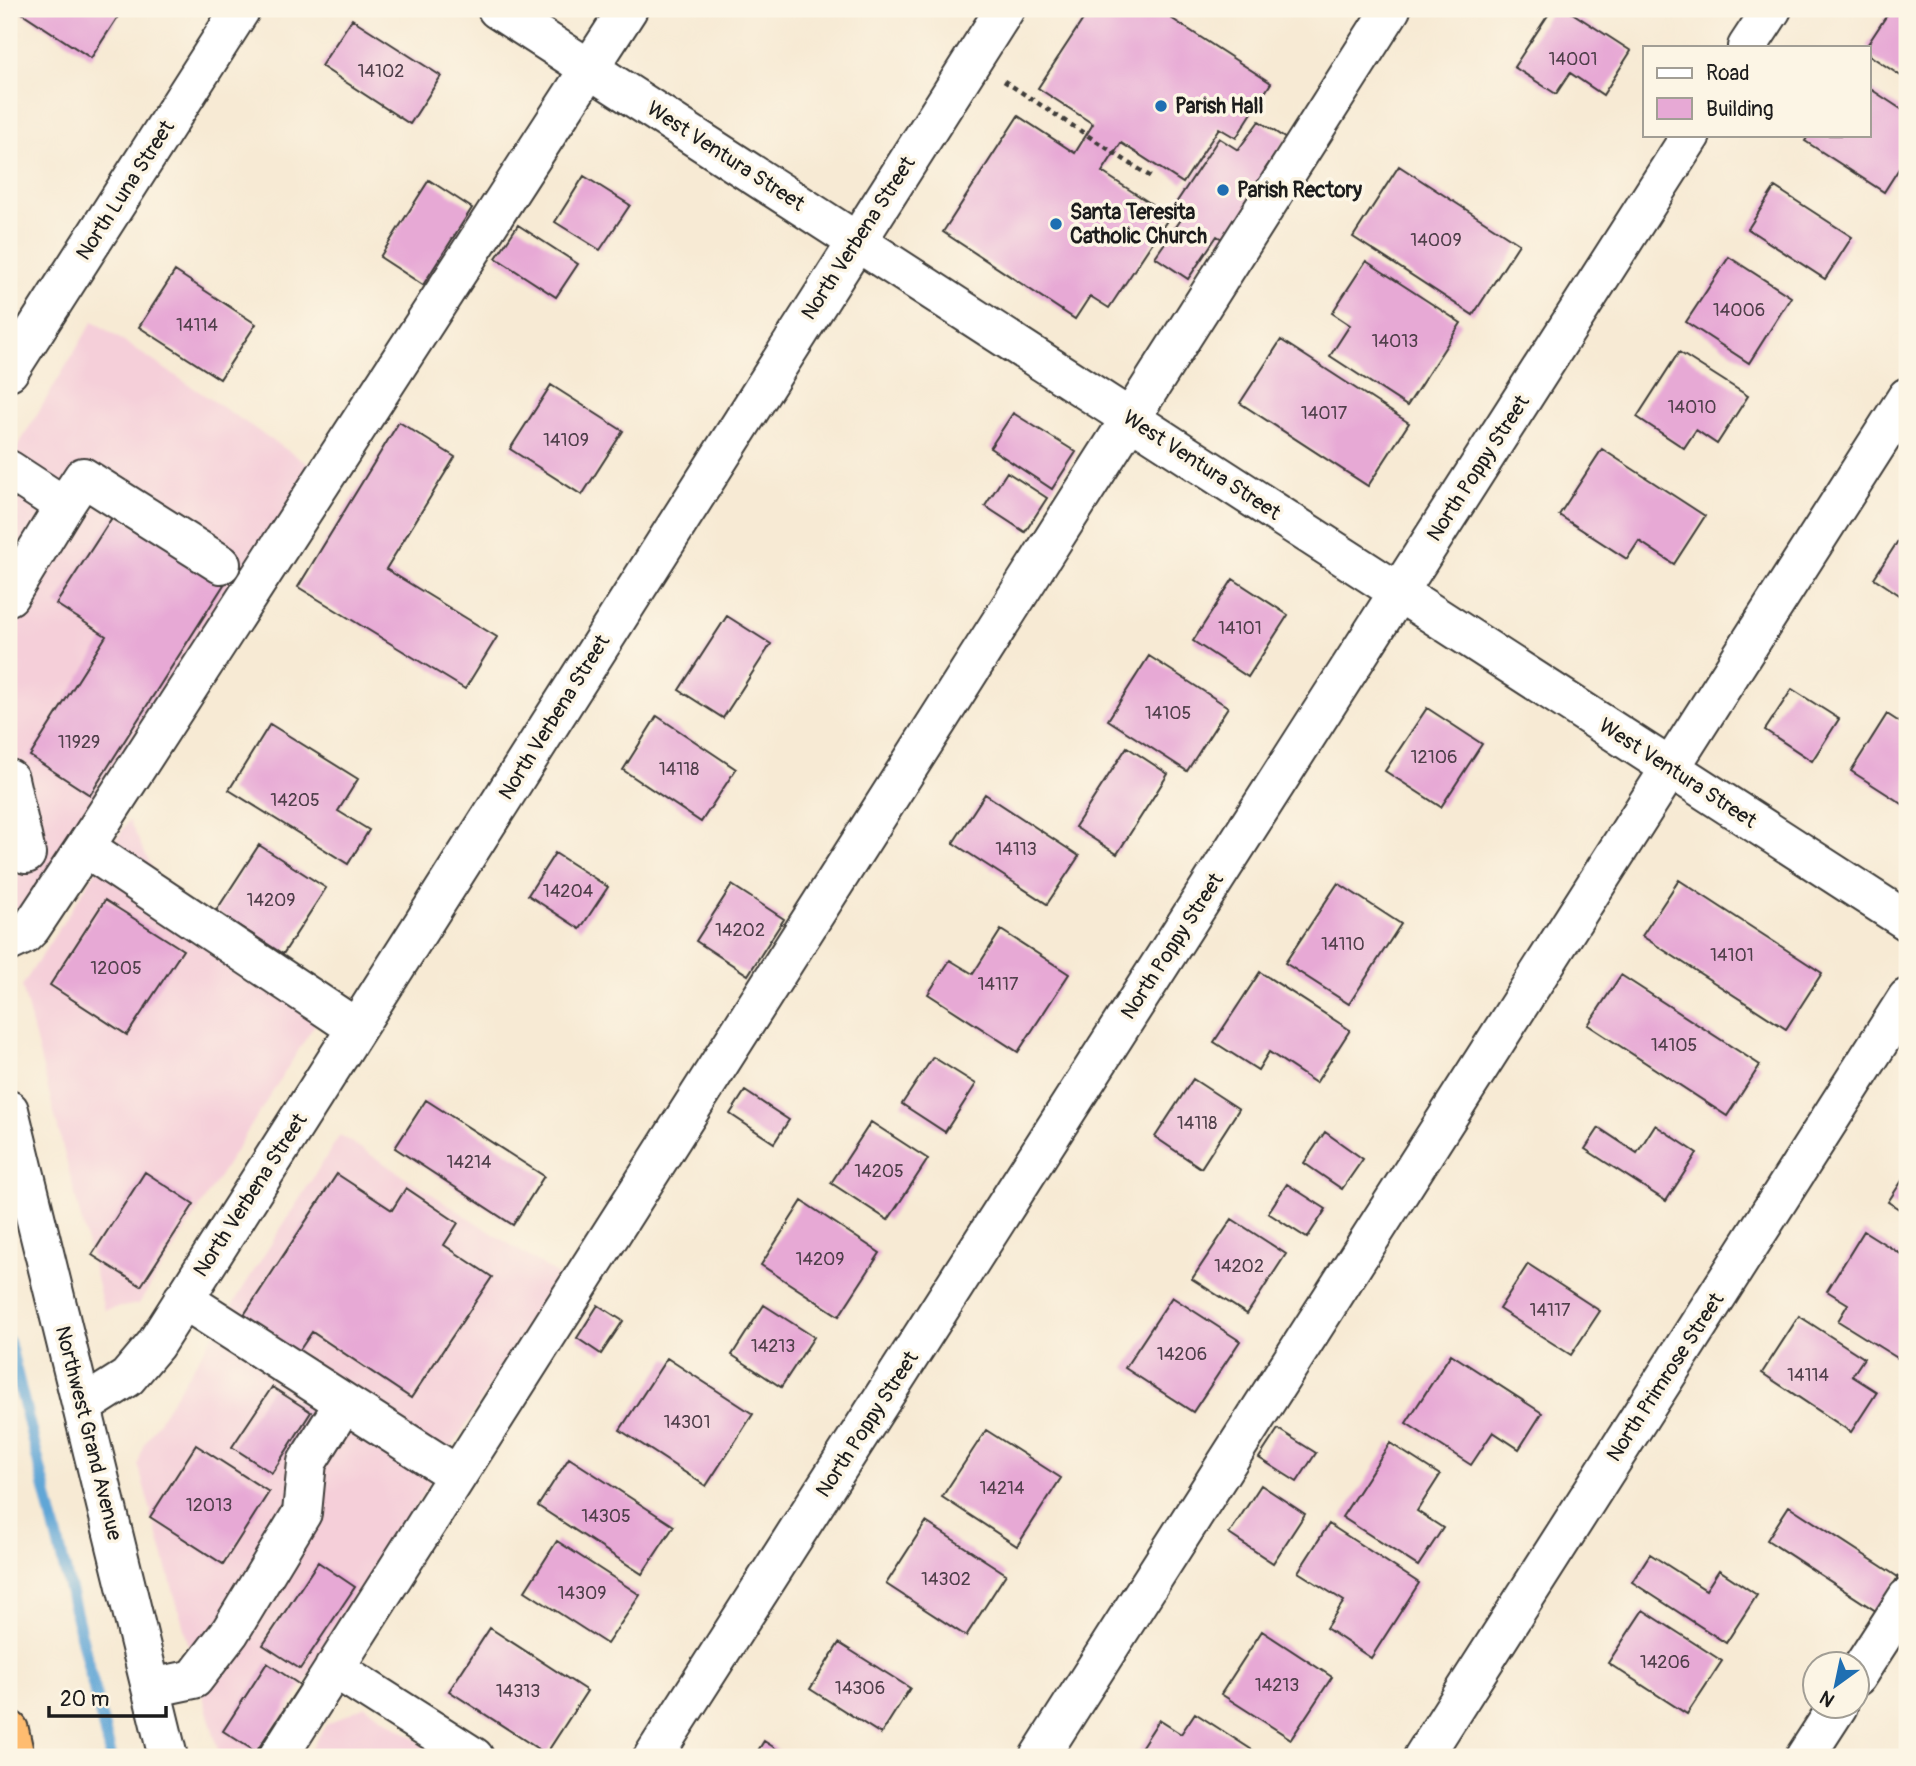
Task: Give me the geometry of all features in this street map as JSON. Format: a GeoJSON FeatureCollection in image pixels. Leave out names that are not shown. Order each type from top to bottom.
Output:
{"type":"FeatureCollection","features":[{"type":"Feature","properties":{"kind":"highway"},"geometry":{"type":"LineString","coordinates":[[9,1730],[15,1757]]}},
{"type":"Feature","properties":{"kind":"street","name":"North Luna Street"},"geometry":{"type":"LineString","coordinates":[[9,371],[241,9]]}},
{"type":"Feature","properties":{"kind":"street","name":"West Ventura Street"},"geometry":{"type":"LineString","coordinates":[[497,9],[1907,921]]}},
{"type":"Feature","properties":{"kind":"street"},"geometry":{"type":"LineString","coordinates":[[9,942],[24,935],[31,928],[85,847],[628,9]]}},
{"type":"Feature","properties":{"kind":"street","name":"North Verbena Street"},"geometry":{"type":"LineString","coordinates":[[83,1406],[127,1378],[155,1345],[1004,9]]}},
{"type":"Feature","properties":{"kind":"street"},"geometry":{"type":"LineString","coordinates":[[278,1757],[1391,9]]}},
{"type":"Feature","properties":{"kind":"street"},"geometry":{"type":"LineString","coordinates":[[1748,46],[1772,9]]}},
{"type":"Feature","properties":{"kind":"street","name":"North Poppy Street"},"geometry":{"type":"LineString","coordinates":[[653,1757],[1690,136]]}},
{"type":"Feature","properties":{"kind":"street"},"geometry":{"type":"LineString","coordinates":[[1039,1757],[1907,397]]}},
{"type":"Feature","properties":{"kind":"street"},"geometry":{"type":"LineString","coordinates":[[9,470],[64,506]]}},
{"type":"Feature","properties":{"kind":"street"},"geometry":{"type":"LineString","coordinates":[[9,596],[83,477],[221,564]]}},
{"type":"Feature","properties":{"kind":"street"},"geometry":{"type":"LineString","coordinates":[[9,779],[26,854]]}},
{"type":"Feature","properties":{"kind":"street"},"geometry":{"type":"LineString","coordinates":[[85,847],[356,1028]]}},
{"type":"Feature","properties":{"kind":"street","name":"North Primrose Street"},"geometry":{"type":"LineString","coordinates":[[1423,1757],[1907,998]]}},
{"type":"Feature","properties":{"kind":"street","name":"Northwest Grand Avenue"},"geometry":{"type":"LineString","coordinates":[[9,1110],[168,1757]]}},
{"type":"Feature","properties":{"kind":"street"},"geometry":{"type":"LineString","coordinates":[[183,1299],[457,1475]]}},
{"type":"Feature","properties":{"kind":"street"},"geometry":{"type":"LineString","coordinates":[[151,1688],[194,1679],[230,1632],[302,1513],[307,1462],[344,1403]]}},
{"type":"Feature","properties":{"kind":"street"},"geometry":{"type":"LineString","coordinates":[[1870,1656],[1907,1598]]}},
{"type":"Feature","properties":{"kind":"street"},"geometry":{"type":"LineString","coordinates":[[334,1668],[474,1757]]}},
{"type":"Feature","properties":{"kind":"street"},"geometry":{"type":"LineString","coordinates":[[1805,1757],[1829,1720]]}},
{"type":"Feature","properties":{"kind":"path"},"geometry":{"type":"LineString","coordinates":[[1004,80],[1151,177]]}},
{"type":"Feature","properties":{"kind":"shaded area"},"geometry":{"type":"Polygon","coordinates":[[[93,321],[320,472],[17,930],[9,896],[9,461],[93,321]]]}},
{"type":"Feature","properties":{"kind":"shaded area"},"geometry":{"type":"Polygon","coordinates":[[[129,820],[163,891],[332,997],[139,1304],[104,1310],[22,986],[129,820]]]}},
{"type":"Feature","properties":{"kind":"shaded area"},"geometry":{"type":"Polygon","coordinates":[[[340,1135],[559,1276],[259,1757],[220,1757],[138,1465],[143,1446],[340,1135]]]}},
{"type":"Feature","properties":{"kind":"shaded area"},"geometry":{"type":"Polygon","coordinates":[[[365,1706],[443,1757],[306,1757],[326,1725],[365,1706]]]}},
{"type":"Feature","properties":{"kind":"building"},"geometry":{"type":"Polygon","coordinates":[[[16,9],[123,9],[91,58],[16,9]]]}},
{"type":"Feature","properties":{"kind":"building"},"geometry":{"type":"Polygon","coordinates":[[[1090,9],[1157,9],[1271,83],[1236,138],[1219,128],[1183,183],[1121,143],[1102,172],[1170,216],[1109,308],[1090,296],[1075,319],[943,232],[1018,116],[1075,153],[1093,124],[1038,88],[1090,9]]]}},
{"type":"Feature","properties":{"kind":"building"},"geometry":{"type":"Polygon","coordinates":[[[1552,9],[1566,9],[1631,51],[1603,95],[1570,73],[1556,94],[1514,67],[1552,9]]]}},
{"type":"Feature","properties":{"kind":"building"},"geometry":{"type":"Polygon","coordinates":[[[1891,9],[1907,9],[1907,80],[1870,56],[1870,46],[1867,46],[1891,9]]]}},
{"type":"Feature","properties":{"kind":"building"},"geometry":{"type":"Polygon","coordinates":[[[352,19],[441,76],[410,124],[321,66],[352,19]]]}},
{"type":"Feature","properties":{"kind":"building"},"geometry":{"type":"Polygon","coordinates":[[[1870,89],[1907,113],[1907,156],[1884,192],[1805,141],[1808,136],[1870,136],[1870,89]]]}},
{"type":"Feature","properties":{"kind":"building","name":"Parish Rectory"},"geometry":{"type":"Polygon","coordinates":[[[1259,121],[1286,139],[1265,169],[1272,175],[1227,242],[1217,236],[1188,279],[1155,257],[1185,214],[1174,206],[1219,138],[1238,150],[1259,121]]]}},
{"type":"Feature","properties":{"kind":"building"},"geometry":{"type":"Polygon","coordinates":[[[1399,166],[1519,244],[1473,315],[1353,237],[1399,166]]]}},
{"type":"Feature","properties":{"kind":"building"},"geometry":{"type":"Polygon","coordinates":[[[584,176],[630,205],[600,250],[555,222],[584,176]]]}},
{"type":"Feature","properties":{"kind":"building"},"geometry":{"type":"Polygon","coordinates":[[[429,180],[472,208],[423,285],[380,257],[429,180]]]}},
{"type":"Feature","properties":{"kind":"building"},"geometry":{"type":"Polygon","coordinates":[[[1775,187],[1852,237],[1825,279],[1748,229],[1775,187]]]}},
{"type":"Feature","properties":{"kind":"building"},"geometry":{"type":"Polygon","coordinates":[[[518,225],[578,264],[556,297],[496,258],[518,225]]]}},
{"type":"Feature","properties":{"kind":"building"},"geometry":{"type":"Polygon","coordinates":[[[1729,257],[1791,297],[1749,363],[1686,322],[1729,257]]]}},
{"type":"Feature","properties":{"kind":"building"},"geometry":{"type":"Polygon","coordinates":[[[1366,261],[1461,323],[1407,406],[1330,356],[1350,325],[1332,313],[1366,261]]]}},
{"type":"Feature","properties":{"kind":"building"},"geometry":{"type":"Polygon","coordinates":[[[175,271],[256,324],[220,379],[139,327],[175,271]]]}},
{"type":"Feature","properties":{"kind":"building"},"geometry":{"type":"Polygon","coordinates":[[[1281,340],[1409,423],[1368,486],[1240,403],[1281,340]]]}},
{"type":"Feature","properties":{"kind":"building"},"geometry":{"type":"Polygon","coordinates":[[[1679,352],[1748,396],[1717,444],[1696,430],[1684,448],[1637,417],[1679,352]]]}},
{"type":"Feature","properties":{"kind":"building"},"geometry":{"type":"Polygon","coordinates":[[[551,385],[623,431],[582,495],[510,449],[551,385]]]}},
{"type":"Feature","properties":{"kind":"building"},"geometry":{"type":"Polygon","coordinates":[[[1013,413],[1076,452],[1052,489],[990,448],[1013,413]]]}},
{"type":"Feature","properties":{"kind":"building"},"geometry":{"type":"Polygon","coordinates":[[[399,422],[455,457],[386,569],[497,637],[465,689],[298,587],[399,422]]]}},
{"type":"Feature","properties":{"kind":"building"},"geometry":{"type":"Polygon","coordinates":[[[1602,449],[1705,516],[1674,564],[1639,541],[1627,559],[1559,515],[1602,449]]]}},
{"type":"Feature","properties":{"kind":"building"},"geometry":{"type":"Polygon","coordinates":[[[1007,472],[1047,498],[1025,532],[985,506],[1007,472]]]}},
{"type":"Feature","properties":{"kind":"building"},"geometry":{"type":"Polygon","coordinates":[[[115,513],[225,583],[90,795],[30,756],[106,636],[56,604],[115,513]]]}},
{"type":"Feature","properties":{"kind":"building"},"geometry":{"type":"Polygon","coordinates":[[[1907,527],[1907,600],[1874,578],[1907,527]]]}},
{"type":"Feature","properties":{"kind":"building"},"geometry":{"type":"Polygon","coordinates":[[[1233,579],[1288,615],[1248,677],[1193,641],[1233,579]]]}},
{"type":"Feature","properties":{"kind":"building"},"geometry":{"type":"Polygon","coordinates":[[[727,616],[771,644],[723,718],[679,690],[727,616]]]}},
{"type":"Feature","properties":{"kind":"building"},"geometry":{"type":"Polygon","coordinates":[[[1149,656],[1228,707],[1187,771],[1108,720],[1149,656]]]}},
{"type":"Feature","properties":{"kind":"building"},"geometry":{"type":"Polygon","coordinates":[[[1792,689],[1839,719],[1812,761],[1765,730],[1792,689]]]}},
{"type":"Feature","properties":{"kind":"building"},"geometry":{"type":"Polygon","coordinates":[[[1427,708],[1482,744],[1441,807],[1385,771],[1427,708]]]}},
{"type":"Feature","properties":{"kind":"building"},"geometry":{"type":"Polygon","coordinates":[[[1887,714],[1907,727],[1907,807],[1851,771],[1887,714]]]}},
{"type":"Feature","properties":{"kind":"building"},"geometry":{"type":"Polygon","coordinates":[[[657,716],[736,769],[701,822],[623,770],[657,716]]]}},
{"type":"Feature","properties":{"kind":"building"},"geometry":{"type":"Polygon","coordinates":[[[270,724],[358,779],[338,811],[369,830],[348,864],[229,790],[270,724]]]}},
{"type":"Feature","properties":{"kind":"building"},"geometry":{"type":"Polygon","coordinates":[[[1127,747],[1168,774],[1117,854],[1075,827],[1127,747]]]}},
{"type":"Feature","properties":{"kind":"building"},"geometry":{"type":"Polygon","coordinates":[[[985,794],[1079,856],[1047,904],[953,843],[985,794]]]}},
{"type":"Feature","properties":{"kind":"building"},"geometry":{"type":"Polygon","coordinates":[[[259,845],[326,888],[283,954],[216,911],[259,845]]]}},
{"type":"Feature","properties":{"kind":"building"},"geometry":{"type":"Polygon","coordinates":[[[555,853],[608,887],[580,929],[528,895],[555,853]]]}},
{"type":"Feature","properties":{"kind":"building"},"geometry":{"type":"Polygon","coordinates":[[[1679,880],[1822,973],[1786,1029],[1642,936],[1679,880]]]}},
{"type":"Feature","properties":{"kind":"building"},"geometry":{"type":"Polygon","coordinates":[[[1338,883],[1401,924],[1349,1004],[1285,963],[1338,883]]]}},
{"type":"Feature","properties":{"kind":"building"},"geometry":{"type":"Polygon","coordinates":[[[732,885],[784,919],[748,975],[696,941],[732,885]]]}},
{"type":"Feature","properties":{"kind":"building"},"geometry":{"type":"Polygon","coordinates":[[[105,900],[183,950],[127,1035],[50,985],[105,900]]]}},
{"type":"Feature","properties":{"kind":"building"},"geometry":{"type":"Polygon","coordinates":[[[1001,930],[1069,974],[1018,1052],[928,994],[950,960],[973,974],[1001,930]]]}},
{"type":"Feature","properties":{"kind":"building"},"geometry":{"type":"Polygon","coordinates":[[[1260,972],[1350,1030],[1316,1083],[1269,1052],[1258,1070],[1214,1042],[1260,972]]]}},
{"type":"Feature","properties":{"kind":"building"},"geometry":{"type":"Polygon","coordinates":[[[1621,975],[1760,1065],[1727,1116],[1588,1025],[1621,975]]]}},
{"type":"Feature","properties":{"kind":"building"},"geometry":{"type":"Polygon","coordinates":[[[933,1057],[976,1084],[945,1132],[902,1104],[933,1057]]]}},
{"type":"Feature","properties":{"kind":"building"},"geometry":{"type":"Polygon","coordinates":[[[1193,1079],[1239,1109],[1201,1168],[1155,1137],[1193,1079]]]}},
{"type":"Feature","properties":{"kind":"building"},"geometry":{"type":"Polygon","coordinates":[[[745,1091],[789,1120],[774,1143],[730,1114],[745,1091]]]}},
{"type":"Feature","properties":{"kind":"building"},"geometry":{"type":"Polygon","coordinates":[[[426,1100],[544,1176],[513,1225],[395,1148],[426,1100]]]}},
{"type":"Feature","properties":{"kind":"building"},"geometry":{"type":"Polygon","coordinates":[[[871,1122],[928,1159],[888,1220],[831,1183],[871,1122]]]}},
{"type":"Feature","properties":{"kind":"building"},"geometry":{"type":"Polygon","coordinates":[[[1655,1125],[1697,1153],[1666,1201],[1585,1149],[1599,1128],[1637,1153],[1655,1125]]]}},
{"type":"Feature","properties":{"kind":"building"},"geometry":{"type":"Polygon","coordinates":[[[1325,1132],[1363,1159],[1342,1189],[1304,1163],[1325,1132]]]}},
{"type":"Feature","properties":{"kind":"building"},"geometry":{"type":"Polygon","coordinates":[[[145,1172],[194,1204],[141,1286],[92,1255],[145,1172]]]}},
{"type":"Feature","properties":{"kind":"building"},"geometry":{"type":"Polygon","coordinates":[[[1907,1173],[1907,1214],[1888,1202],[1907,1173]]]}},
{"type":"Feature","properties":{"kind":"building"},"geometry":{"type":"Polygon","coordinates":[[[337,1174],[392,1210],[406,1188],[458,1223],[444,1245],[492,1277],[411,1398],[312,1332],[297,1354],[242,1318],[337,1174]]]}},
{"type":"Feature","properties":{"kind":"building"},"geometry":{"type":"Polygon","coordinates":[[[1287,1184],[1326,1209],[1307,1238],[1268,1213],[1287,1184]]]}},
{"type":"Feature","properties":{"kind":"building"},"geometry":{"type":"Polygon","coordinates":[[[802,1201],[880,1253],[839,1316],[761,1265],[802,1201]]]}},
{"type":"Feature","properties":{"kind":"building"},"geometry":{"type":"Polygon","coordinates":[[[1232,1219],[1286,1254],[1247,1314],[1192,1279],[1232,1219]]]}},
{"type":"Feature","properties":{"kind":"building"},"geometry":{"type":"Polygon","coordinates":[[[1864,1231],[1907,1258],[1907,1364],[1838,1321],[1848,1304],[1827,1291],[1864,1231]]]}},
{"type":"Feature","properties":{"kind":"building"},"geometry":{"type":"Polygon","coordinates":[[[1528,1264],[1600,1311],[1571,1355],[1499,1309],[1528,1264]]]}},
{"type":"Feature","properties":{"kind":"building"},"geometry":{"type":"Polygon","coordinates":[[[1172,1297],[1240,1341],[1193,1412],[1125,1368],[1172,1297]]]}},
{"type":"Feature","properties":{"kind":"building"},"geometry":{"type":"Polygon","coordinates":[[[598,1305],[623,1321],[601,1354],[577,1338],[598,1305]]]}},
{"type":"Feature","properties":{"kind":"building"},"geometry":{"type":"Polygon","coordinates":[[[764,1305],[814,1337],[781,1387],[732,1355],[764,1305]]]}},
{"type":"Feature","properties":{"kind":"building"},"geometry":{"type":"Polygon","coordinates":[[[1799,1316],[1864,1358],[1852,1376],[1877,1392],[1851,1432],[1762,1373],[1799,1316]]]}},
{"type":"Feature","properties":{"kind":"building"},"geometry":{"type":"Polygon","coordinates":[[[1451,1354],[1542,1413],[1519,1449],[1493,1432],[1471,1465],[1406,1423],[1451,1354]]]}},
{"type":"Feature","properties":{"kind":"building"},"geometry":{"type":"Polygon","coordinates":[[[667,1358],[753,1414],[706,1486],[620,1430],[667,1358]]]}},
{"type":"Feature","properties":{"kind":"building"},"geometry":{"type":"Polygon","coordinates":[[[272,1387],[311,1412],[272,1473],[232,1447],[272,1387]]]}},
{"type":"Feature","properties":{"kind":"building"},"geometry":{"type":"Polygon","coordinates":[[[1278,1429],[1316,1453],[1297,1482],[1259,1458],[1278,1429]]]}},
{"type":"Feature","properties":{"kind":"building"},"geometry":{"type":"Polygon","coordinates":[[[986,1430],[1061,1478],[1017,1546],[942,1497],[986,1430]]]}},
{"type":"Feature","properties":{"kind":"building"},"geometry":{"type":"Polygon","coordinates":[[[1390,1443],[1440,1475],[1417,1511],[1443,1528],[1418,1566],[1342,1517],[1390,1443]]]}},
{"type":"Feature","properties":{"kind":"building"},"geometry":{"type":"Polygon","coordinates":[[[196,1445],[269,1492],[223,1564],[150,1517],[196,1445]]]}},
{"type":"Feature","properties":{"kind":"building"},"geometry":{"type":"Polygon","coordinates":[[[569,1458],[674,1526],[642,1574],[538,1506],[569,1458]]]}},
{"type":"Feature","properties":{"kind":"building"},"geometry":{"type":"Polygon","coordinates":[[[1261,1485],[1305,1514],[1273,1563],[1229,1534],[1261,1485]]]}},
{"type":"Feature","properties":{"kind":"building"},"geometry":{"type":"Polygon","coordinates":[[[1789,1506],[1898,1577],[1876,1611],[1767,1540],[1789,1506]]]}},
{"type":"Feature","properties":{"kind":"building"},"geometry":{"type":"Polygon","coordinates":[[[926,1522],[1006,1574],[966,1636],[886,1584],[926,1522]]]}},
{"type":"Feature","properties":{"kind":"building"},"geometry":{"type":"Polygon","coordinates":[[[1329,1524],[1419,1583],[1371,1658],[1326,1628],[1344,1601],[1298,1572],[1329,1524]]]}},
{"type":"Feature","properties":{"kind":"building"},"geometry":{"type":"Polygon","coordinates":[[[557,1541],[640,1595],[607,1644],[525,1591],[557,1541]]]}},
{"type":"Feature","properties":{"kind":"building"},"geometry":{"type":"Polygon","coordinates":[[[1650,1554],[1706,1590],[1719,1570],[1757,1595],[1726,1643],[1632,1582],[1650,1554]]]}},
{"type":"Feature","properties":{"kind":"building"},"geometry":{"type":"Polygon","coordinates":[[[318,1562],[355,1587],[300,1669],[263,1645],[318,1562]]]}},
{"type":"Feature","properties":{"kind":"building"},"geometry":{"type":"Polygon","coordinates":[[[1643,1610],[1722,1661],[1687,1714],[1608,1663],[1643,1610]]]}},
{"type":"Feature","properties":{"kind":"building"},"geometry":{"type":"Polygon","coordinates":[[[490,1628],[587,1691],[546,1754],[449,1691],[490,1628]]]}},
{"type":"Feature","properties":{"kind":"building"},"geometry":{"type":"Polygon","coordinates":[[[1262,1631],[1332,1677],[1291,1739],[1221,1694],[1262,1631]]]}},
{"type":"Feature","properties":{"kind":"building"},"geometry":{"type":"Polygon","coordinates":[[[839,1643],[910,1688],[881,1734],[810,1689],[839,1643]]]}},
{"type":"Feature","properties":{"kind":"building"},"geometry":{"type":"Polygon","coordinates":[[[267,1663],[300,1685],[256,1752],[223,1731],[267,1663]]]}},
{"type":"Feature","properties":{"kind":"building"},"geometry":{"type":"Polygon","coordinates":[[[1195,1713],[1263,1757],[1135,1757],[1159,1720],[1181,1734],[1195,1713]]]}},
{"type":"Feature","properties":{"kind":"building"},"geometry":{"type":"Polygon","coordinates":[[[764,1741],[789,1757],[754,1757],[764,1741]]]}},
{"type":"Feature","properties":{"kind":"waterway"},"geometry":{"type":"LineString","coordinates":[[9,1342],[111,1757]]}},
{"type":"Feature","properties":{"kind":"place","name":"Parish Hall"},"geometry":{"type":"Point","coordinates":[1161,106]}},
{"type":"Feature","properties":{"kind":"place","name":"Parish Rectory"},"geometry":{"type":"Point","coordinates":[1223,190]}},
{"type":"Feature","properties":{"kind":"place","name":"Santa Teresita Catholic Church"},"geometry":{"type":"Point","coordinates":[1056,224]}}]}
